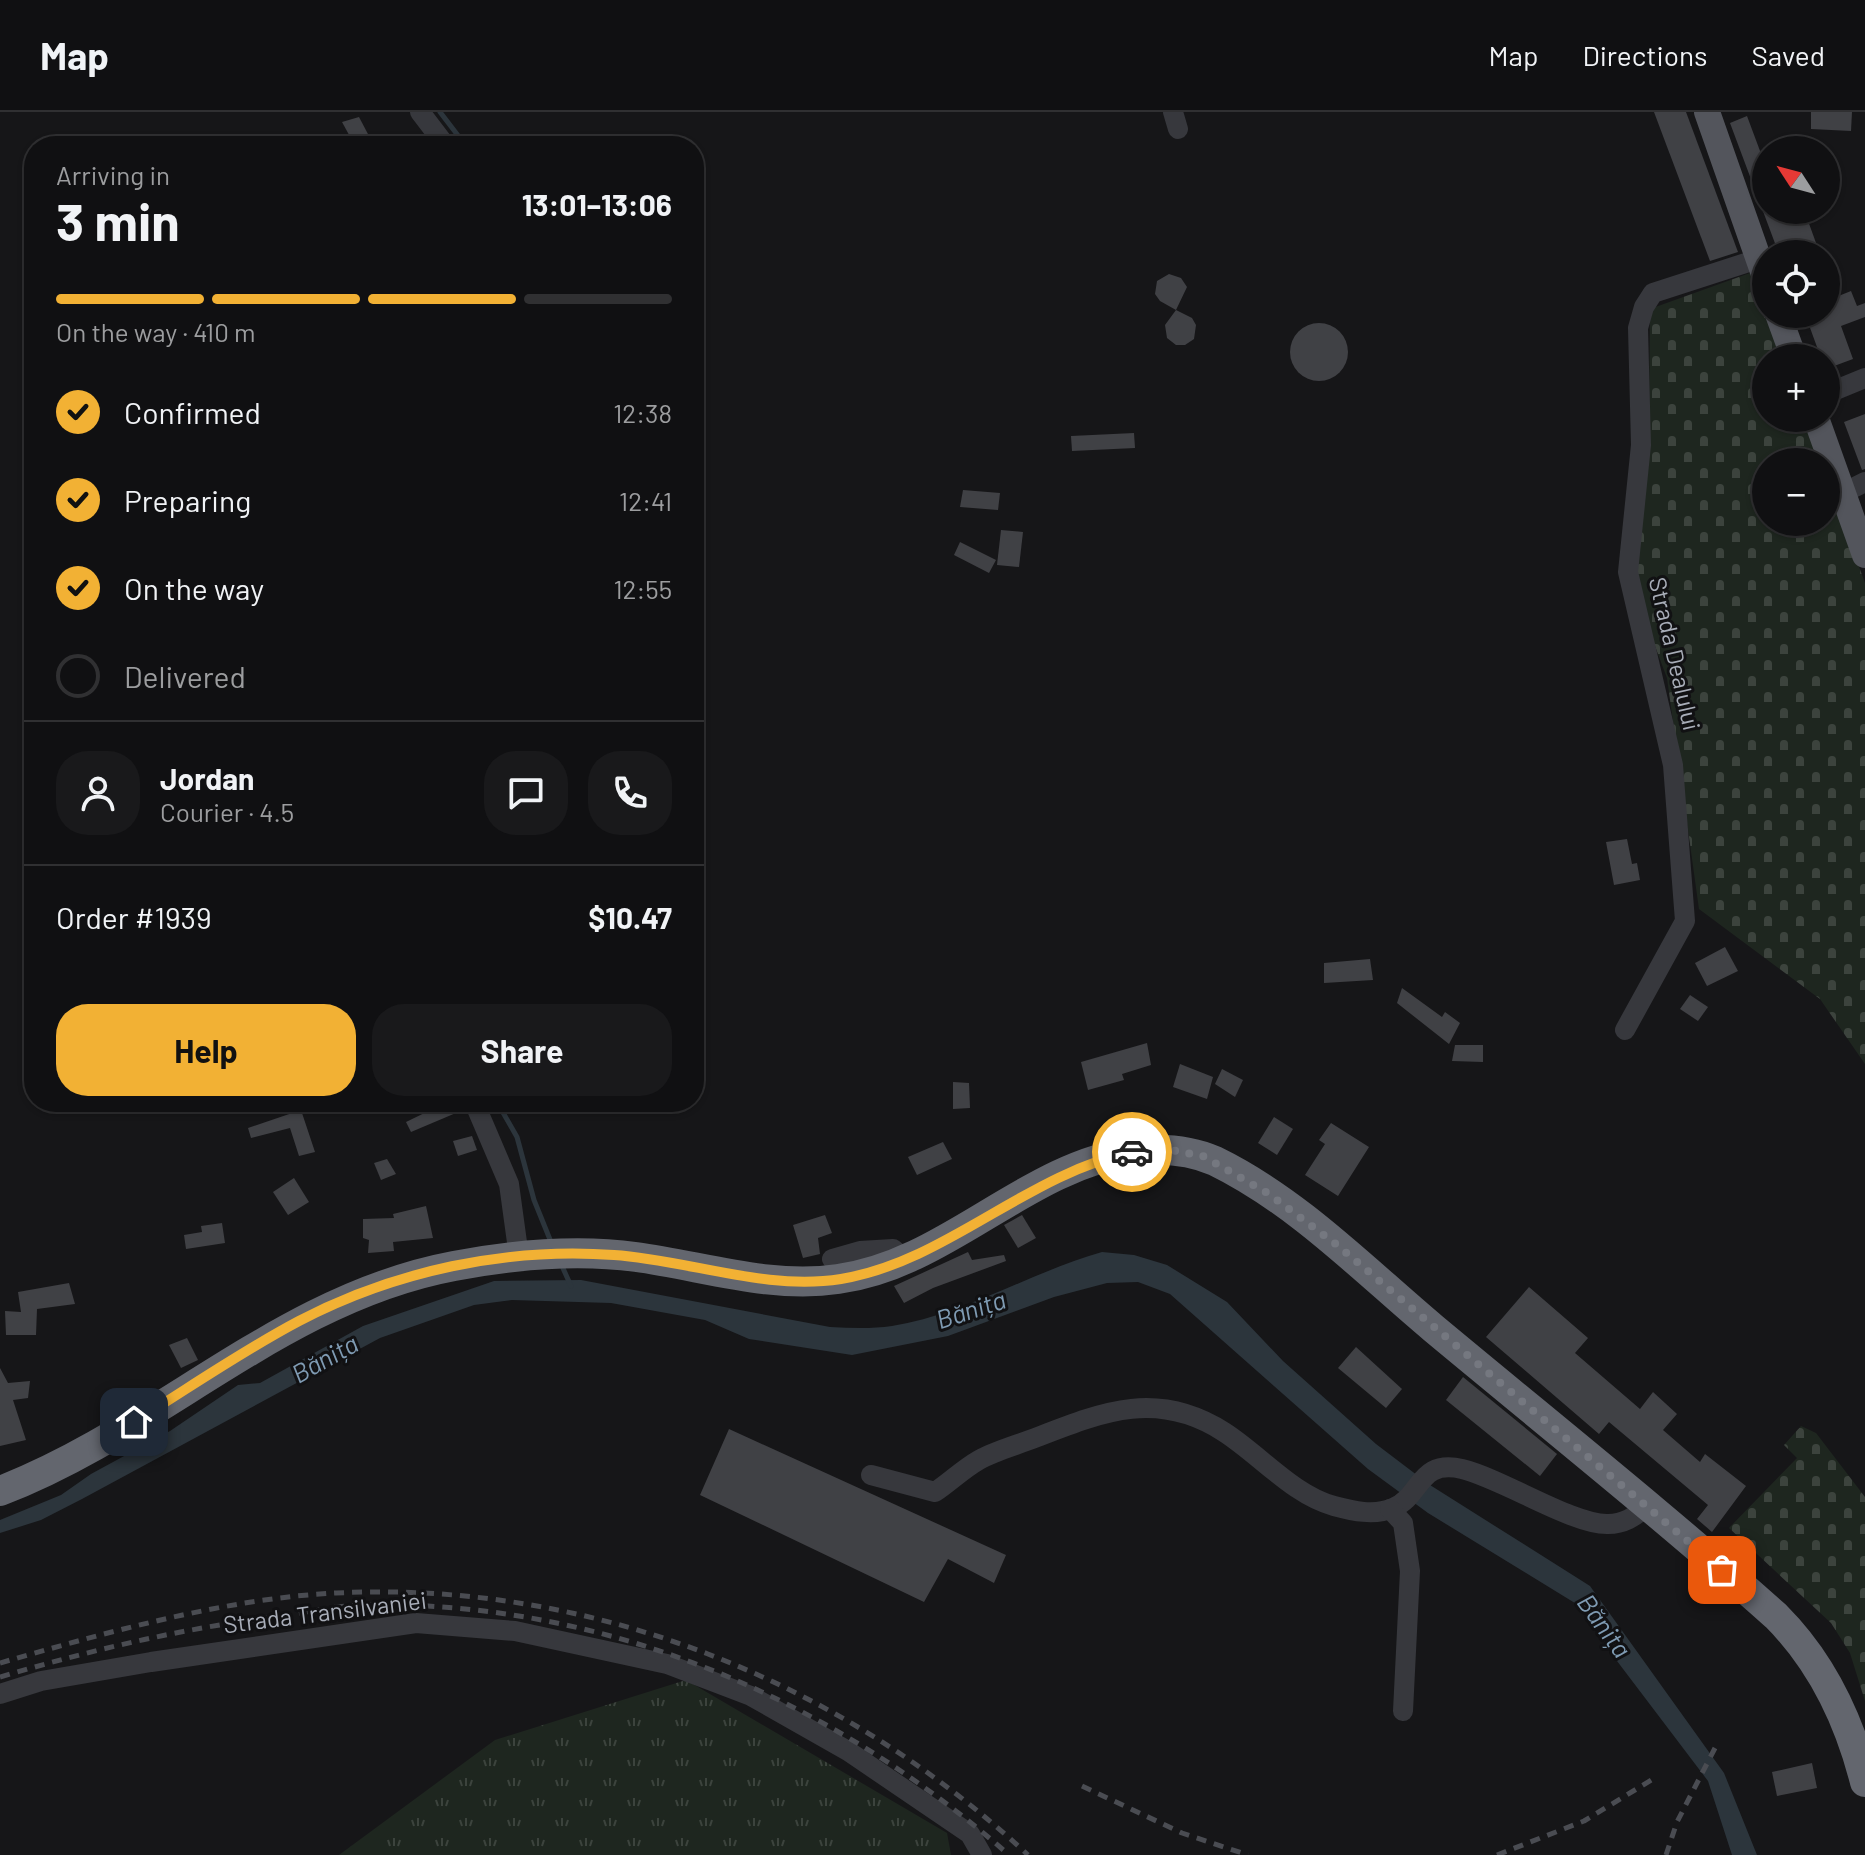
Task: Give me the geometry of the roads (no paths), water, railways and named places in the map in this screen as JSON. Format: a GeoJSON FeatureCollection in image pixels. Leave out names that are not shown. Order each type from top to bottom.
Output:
{"type":"FeatureCollection","features":[{"type":"Feature","properties":{"kind":"highway"},"geometry":{"type":"LineString","coordinates":[[0,1491],[97,1445],[243,1353],[336,1303],[426,1272],[530,1256],[583,1255],[634,1257],[801,1282],[849,1277],[906,1260],[1034,1188],[1088,1163],[1152,1150],[1203,1156],[1269,1194],[1337,1245],[1793,1633],[1837,1702],[1865,1782]]}},
{"type":"Feature","properties":{"kind":"main road"},"geometry":{"type":"LineString","coordinates":[[1707,112],[1752,241]]}},
{"type":"Feature","properties":{"kind":"main road"},"geometry":{"type":"LineString","coordinates":[[1824,432],[1854,488],[1865,555]]}},
{"type":"Feature","properties":{"kind":"street"},"geometry":{"type":"LineString","coordinates":[[420,112],[438,136]]}},
{"type":"Feature","properties":{"kind":"street","name":"Strada Dealului"},"geometry":{"type":"LineString","coordinates":[[1625,1030],[1685,921],[1673,765],[1628,572],[1641,445],[1638,328],[1644,307],[1653,293],[1752,272]]}},
{"type":"Feature","properties":{"kind":"street"},"geometry":{"type":"LineString","coordinates":[[1840,388],[1865,378]]}},
{"type":"Feature","properties":{"kind":"street"},"geometry":{"type":"LineString","coordinates":[[478,1112],[509,1184],[530,1256]]}},
{"type":"Feature","properties":{"kind":"street"},"geometry":{"type":"LineString","coordinates":[[832,1259],[860,1251],[893,1249],[906,1260]]}},
{"type":"Feature","properties":{"kind":"street"},"geometry":{"type":"LineString","coordinates":[[871,1475],[935,1492],[980,1460],[1100,1412],[1130,1407],[1165,1409],[1222,1430],[1308,1495],[1329,1505],[1362,1512],[1393,1508],[1428,1472],[1458,1468],[1484,1476],[1587,1521],[1608,1524],[1629,1520],[1646,1507]]}},
{"type":"Feature","properties":{"kind":"street"},"geometry":{"type":"LineString","coordinates":[[1393,1508],[1403,1523],[1410,1571],[1404,1635],[1403,1711]]}},
{"type":"Feature","properties":{"kind":"street","name":"Strada Transilvaniei"},"geometry":{"type":"LineString","coordinates":[[0,1694],[41,1681],[151,1662],[416,1623],[515,1631],[667,1664],[751,1696],[848,1751],[970,1834],[982,1855]]}},
{"type":"Feature","properties":{"kind":"water","name":"Bănița"},"geometry":{"type":"Polygon","coordinates":[[[1102,1252],[1134,1255],[1167,1265],[1227,1302],[1283,1361],[1376,1444],[1430,1485],[1590,1586],[1724,1773],[1757,1855],[1732,1855],[1708,1781],[1617,1661],[1583,1608],[1428,1513],[1368,1469],[1170,1294],[1138,1282],[1107,1283],[1054,1297],[948,1336],[852,1355],[749,1339],[705,1320],[611,1303],[512,1300],[474,1305],[380,1338],[82,1499],[41,1520],[0,1533],[0,1520],[61,1495],[91,1474],[170,1431],[238,1385],[260,1383],[363,1326],[494,1281],[581,1280],[830,1327],[876,1328],[944,1313],[1102,1252]]]}},
{"type":"Feature","properties":{"kind":"waterway"},"geometry":{"type":"LineString","coordinates":[[440,112],[458,136]]}},
{"type":"Feature","properties":{"kind":"waterway"},"geometry":{"type":"LineString","coordinates":[[503,1112],[517,1137],[534,1200],[551,1242]]}},
{"type":"Feature","properties":{"kind":"waterway"},"geometry":{"type":"LineString","coordinates":[[562,1266],[571,1286]]}},
{"type":"Feature","properties":{"kind":"railway"},"geometry":{"type":"LineString","coordinates":[[0,1663],[210,1609],[295,1596],[432,1593],[526,1604],[619,1625],[709,1654],[795,1693],[878,1739],[956,1794],[1028,1855]]}},
{"type":"Feature","properties":{"kind":"railway"},"geometry":{"type":"LineString","coordinates":[[0,1677],[175,1633],[340,1607],[450,1608],[538,1619],[624,1640],[708,1668],[789,1705],[866,1748],[940,1799],[1009,1855]]}},
{"type":"Feature","properties":{"kind":"railway"},"geometry":{"type":"LineString","coordinates":[[1666,1855],[1677,1822],[1715,1748]]}},
{"type":"Feature","properties":{"kind":"railway"},"geometry":{"type":"LineString","coordinates":[[1497,1855],[1584,1821],[1653,1779]]}},
{"type":"Feature","properties":{"kind":"railway"},"geometry":{"type":"LineString","coordinates":[[1082,1786],[1182,1833],[1248,1855]]}}]}
